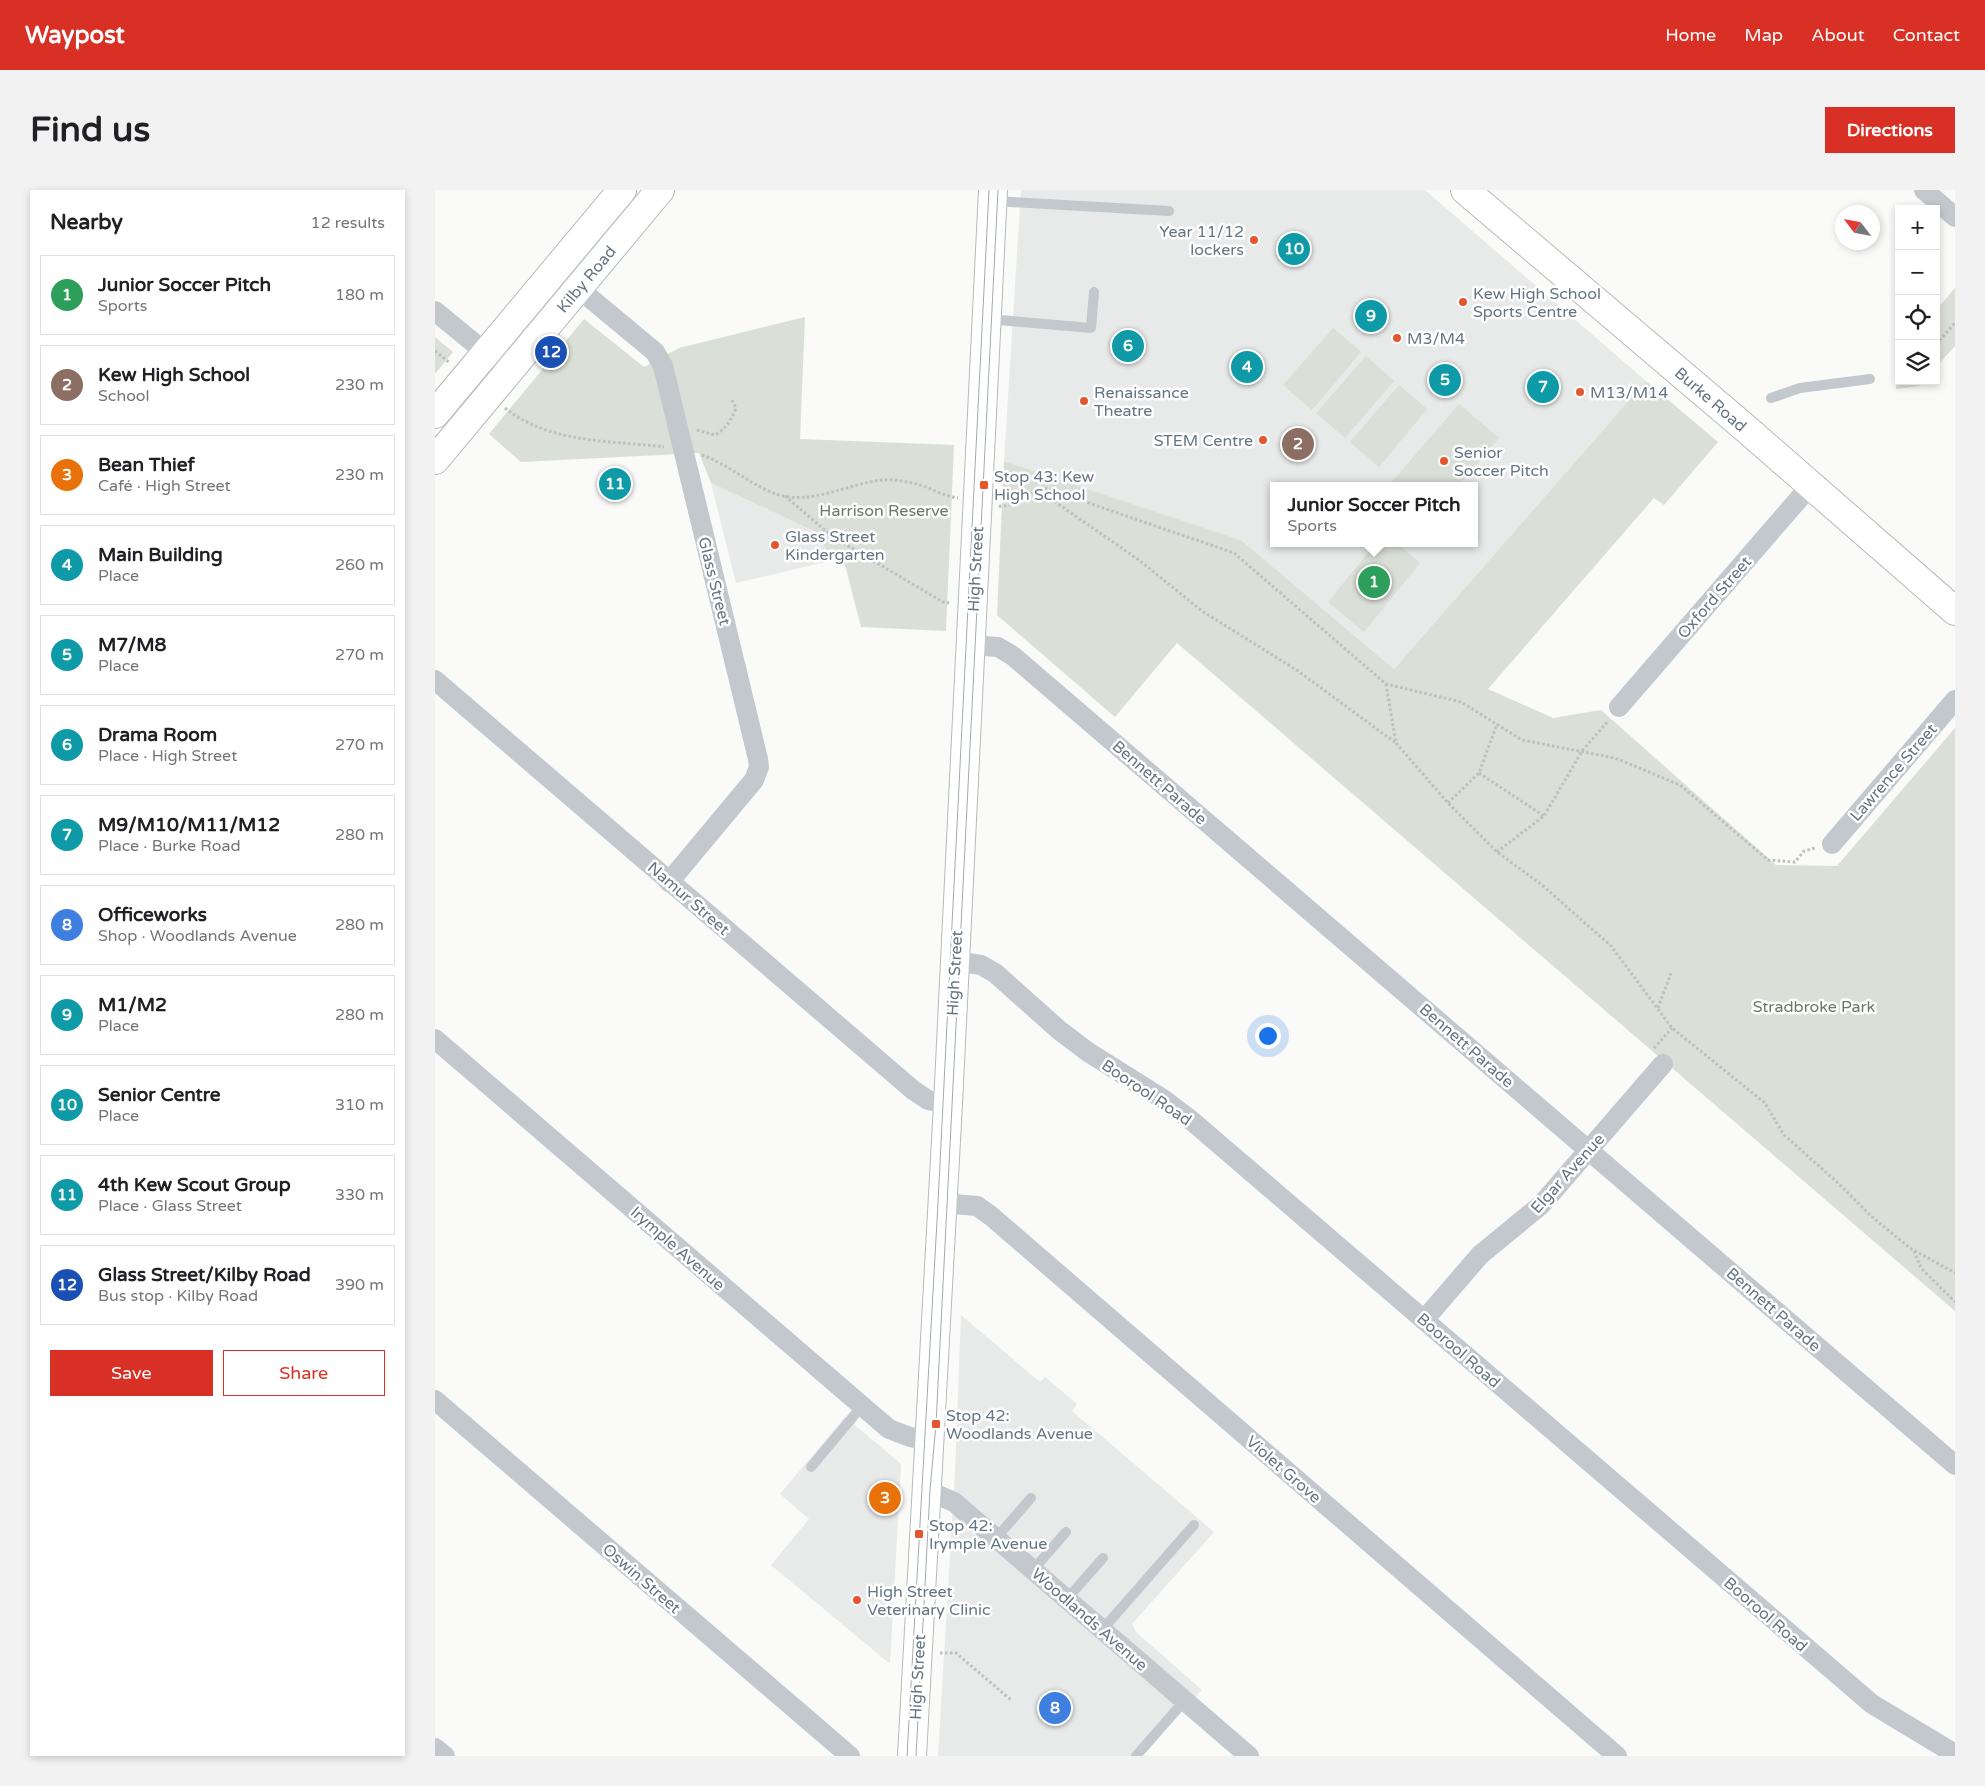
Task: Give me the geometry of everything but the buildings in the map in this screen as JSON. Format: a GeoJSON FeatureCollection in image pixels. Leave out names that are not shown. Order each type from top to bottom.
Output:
{"type":"FeatureCollection","features":[{"type":"Feature","properties":{"kind":"main road","name":"Kilby Road"},"geometry":{"type":"LineString","coordinates":[[435,414],[622,190]]}},
{"type":"Feature","properties":{"kind":"main road","name":"Kilby Road"},"geometry":{"type":"LineString","coordinates":[[435,460],[660,190]]}},
{"type":"Feature","properties":{"kind":"main road","name":"Burke Road"},"geometry":{"type":"LineString","coordinates":[[1465,190],[1954,607]]}},
{"type":"Feature","properties":{"kind":"main road","name":"High Street"},"geometry":{"type":"LineString","coordinates":[[912,1756],[948,1104],[993,195]]}},
{"type":"Feature","properties":{"kind":"street"},"geometry":{"type":"LineString","coordinates":[[1924,190],[1955,217]]}},
{"type":"Feature","properties":{"kind":"street","name":"Glass Street"},"geometry":{"type":"LineString","coordinates":[[578,288],[659,357],[694,445],[759,767],[754,780],[669,882]]}},
{"type":"Feature","properties":{"kind":"street"},"geometry":{"type":"LineString","coordinates":[[435,311],[486,353],[517,362]]}},
{"type":"Feature","properties":{"kind":"street","name":"Oxford Street"},"geometry":{"type":"LineString","coordinates":[[1619,707],[1810,486]]}},
{"type":"Feature","properties":{"kind":"street","name":"Bennett Parade"},"geometry":{"type":"LineString","coordinates":[[971,645],[998,647],[1013,656],[1955,1465]]}},
{"type":"Feature","properties":{"kind":"street","name":"Namur Street"},"geometry":{"type":"LineString","coordinates":[[435,680],[913,1090],[928,1100],[948,1104]]}},
{"type":"Feature","properties":{"kind":"street","name":"Lawrence Street"},"geometry":{"type":"LineString","coordinates":[[1832,844],[1955,700]]}},
{"type":"Feature","properties":{"kind":"street","name":"Boorool Road"},"geometry":{"type":"LineString","coordinates":[[955,961],[981,965],[995,973],[1059,1030],[1088,1052],[1163,1099],[1192,1120],[1872,1704],[1955,1754]]}},
{"type":"Feature","properties":{"kind":"street","name":"Irymple Avenue"},"geometry":{"type":"LineString","coordinates":[[435,1040],[889,1429],[897,1433],[929,1441]]}},
{"type":"Feature","properties":{"kind":"street","name":"Elgar Avenue"},"geometry":{"type":"LineString","coordinates":[[1423,1320],[1480,1255],[1541,1205],[1589,1150],[1656,1059]]}},
{"type":"Feature","properties":{"kind":"street","name":"Violet Grove"},"geometry":{"type":"LineString","coordinates":[[942,1203],[977,1206],[991,1216],[1617,1756]]}},
{"type":"Feature","properties":{"kind":"street","name":"Oswin Street"},"geometry":{"type":"LineString","coordinates":[[435,1400],[850,1756]]}},
{"type":"Feature","properties":{"kind":"street","name":"Woodlands Avenue"},"geometry":{"type":"LineString","coordinates":[[926,1490],[954,1502],[1249,1756]]}},
{"type":"Feature","properties":{"kind":"street"},"geometry":{"type":"LineString","coordinates":[[435,1748],[445,1756]]}},
{"type":"Feature","properties":{"kind":"lane"},"geometry":{"type":"LineString","coordinates":[[993,195],[1169,211]]}},
{"type":"Feature","properties":{"kind":"lane"},"geometry":{"type":"LineString","coordinates":[[987,319],[1091,328],[1094,292]]}},
{"type":"Feature","properties":{"kind":"lane"},"geometry":{"type":"LineString","coordinates":[[1771,398],[1800,388],[1870,379]]}},
{"type":"Feature","properties":{"kind":"lane"},"geometry":{"type":"LineString","coordinates":[[811,1467],[862,1406]]}},
{"type":"Feature","properties":{"kind":"lane"},"geometry":{"type":"LineString","coordinates":[[996,1538],[1031,1498]]}},
{"type":"Feature","properties":{"kind":"lane"},"geometry":{"type":"LineString","coordinates":[[1102,1630],[1194,1525]]}},
{"type":"Feature","properties":{"kind":"lane"},"geometry":{"type":"LineString","coordinates":[[1033,1570],[1066,1532]]}},
{"type":"Feature","properties":{"kind":"lane"},"geometry":{"type":"LineString","coordinates":[[1066,1600],[1103,1558]]}},
{"type":"Feature","properties":{"kind":"lane"},"geometry":{"type":"LineString","coordinates":[[1135,1756],[1185,1700]]}},
{"type":"Feature","properties":{"kind":"path"},"geometry":{"type":"LineString","coordinates":[[1940,340],[1955,323]]}},
{"type":"Feature","properties":{"kind":"path"},"geometry":{"type":"LineString","coordinates":[[489,396],[517,418],[567,437],[694,445],[703,455],[776,494],[785,496],[807,496],[881,480],[898,480],[924,486],[953,498],[999,498],[999,506],[1009,506],[1037,490],[1045,488],[1234,553],[1386,684],[1461,702],[1523,740],[1615,758],[1680,785],[1768,860],[1795,862],[1804,851],[1832,844]]}},
{"type":"Feature","properties":{"kind":"path"},"geometry":{"type":"LineString","coordinates":[[694,445],[697,430],[715,435],[723,430],[737,408],[731,400]]}},
{"type":"Feature","properties":{"kind":"path"},"geometry":{"type":"LineString","coordinates":[[694,445],[703,455]]}},
{"type":"Feature","properties":{"kind":"path"},"geometry":{"type":"LineString","coordinates":[[1037,490],[1139,560],[1202,611],[1298,672],[1396,743],[1448,803],[1497,852],[1542,885],[1611,946],[1672,1028],[1765,1103],[1784,1135],[1872,1216],[1913,1250],[1955,1273]]}},
{"type":"Feature","properties":{"kind":"path"},"geometry":{"type":"LineString","coordinates":[[785,496],[833,537],[943,602],[949,603]]}},
{"type":"Feature","properties":{"kind":"path"},"geometry":{"type":"LineString","coordinates":[[1386,684],[1396,743]]}},
{"type":"Feature","properties":{"kind":"path"},"geometry":{"type":"LineString","coordinates":[[1497,852],[1544,816],[1582,751],[1619,707]]}},
{"type":"Feature","properties":{"kind":"path"},"geometry":{"type":"LineString","coordinates":[[1448,803],[1479,773],[1497,724]]}},
{"type":"Feature","properties":{"kind":"path"},"geometry":{"type":"LineString","coordinates":[[1479,773],[1544,816]]}},
{"type":"Feature","properties":{"kind":"path"},"geometry":{"type":"LineString","coordinates":[[1658,1008],[1671,973]]}},
{"type":"Feature","properties":{"kind":"path"},"geometry":{"type":"LineString","coordinates":[[1656,1059],[1672,1028]]}},
{"type":"Feature","properties":{"kind":"path"},"geometry":{"type":"LineString","coordinates":[[1913,1250],[1921,1268],[1955,1302]]}},
{"type":"Feature","properties":{"kind":"path"},"geometry":{"type":"LineString","coordinates":[[940,1653],[956,1653],[1011,1700]]}},
{"type":"Feature","properties":{"kind":"shaded area"},"geometry":{"type":"Polygon","coordinates":[[[1021,190],[1425,190],[1646,381],[1394,669],[1241,540],[1004,461],[1021,190]]]}},
{"type":"Feature","properties":{"kind":"shaded area","name":"Glass Street Kindergarten"},"geometry":{"type":"Polygon","coordinates":[[[711,483],[814,531],[834,560],[736,583],[711,483]]]}},
{"type":"Feature","properties":{"kind":"shaded area"},"geometry":{"type":"Polygon","coordinates":[[[961,1315],[1040,1382],[1045,1377],[1077,1404],[1072,1411],[1214,1532],[1132,1624],[1136,1632],[1202,1690],[1142,1756],[938,1756],[955,1473],[961,1315]]]}},
{"type":"Feature","properties":{"kind":"shaded area"},"geometry":{"type":"Polygon","coordinates":[[[845,1417],[901,1464],[890,1664],[771,1565],[809,1519],[780,1494],[845,1417]]]}},
{"type":"Feature","properties":{"kind":"green space"},"geometry":{"type":"Polygon","coordinates":[[[1955,288],[1955,346],[1940,363],[1940,340],[1940,305],[1955,288]]]}},
{"type":"Feature","properties":{"kind":"green space","name":"Harrison Reserve"},"geometry":{"type":"Polygon","coordinates":[[[805,317],[800,439],[954,445],[946,631],[861,627],[845,565],[834,560],[814,531],[711,483],[699,453],[521,462],[489,434],[584,319],[644,367],[679,348],[805,317]]]}},
{"type":"Feature","properties":{"kind":"green space"},"geometry":{"type":"Polygon","coordinates":[[[1333,328],[1361,352],[1312,410],[1283,385],[1333,328]]]}},
{"type":"Feature","properties":{"kind":"green space"},"geometry":{"type":"Polygon","coordinates":[[[435,337],[453,352],[435,374],[435,337]]]}},
{"type":"Feature","properties":{"kind":"green space"},"geometry":{"type":"Polygon","coordinates":[[[1366,356],[1394,381],[1345,438],[1316,413],[1366,356]]]}},
{"type":"Feature","properties":{"kind":"green space","name":"Stradbroke Park"},"geometry":{"type":"Polygon","coordinates":[[[1646,381],[1718,442],[1664,505],[1654,498],[1488,689],[1553,718],[1601,710],[1776,865],[1837,866],[1955,728],[1955,1311],[1177,643],[1115,717],[997,615],[1004,461],[1241,540],[1394,669],[1646,381]]]}},
{"type":"Feature","properties":{"kind":"green space"},"geometry":{"type":"Polygon","coordinates":[[[1399,385],[1427,409],[1379,467],[1350,442],[1399,385]]]}},
{"type":"Feature","properties":{"kind":"green space"},"geometry":{"type":"Polygon","coordinates":[[[1896,385],[1921,385],[1920,386],[1896,389],[1896,385]]]}},
{"type":"Feature","properties":{"kind":"green space","name":"Senior Soccer Pitch"},"geometry":{"type":"Polygon","coordinates":[[[1459,404],[1499,438],[1461,482],[1392,482],[1459,404]]]}},
{"type":"Feature","properties":{"kind":"green space"},"geometry":{"type":"Polygon","coordinates":[[[1373,547],[1401,547],[1420,563],[1364,632],[1328,602],[1373,547]]]}},
{"type":"Feature","properties":{"kind":"tram line"},"geometry":{"type":"LineString","coordinates":[[907,1756],[938,1203],[989,190]]}},
{"type":"Feature","properties":{"kind":"tram line"},"geometry":{"type":"LineString","coordinates":[[916,1756],[930,1490],[936,1424],[998,190]]}},
{"type":"Feature","properties":{"kind":"place","name":"Year 11/12 lockers"},"geometry":{"type":"Point","coordinates":[1254,240]}},
{"type":"Feature","properties":{"kind":"place","name":"Senior Centre"},"geometry":{"type":"Point","coordinates":[1294,249]}},
{"type":"Feature","properties":{"kind":"place","name":"Kew High School Sports Centre"},"geometry":{"type":"Point","coordinates":[1463,302]}},
{"type":"Feature","properties":{"kind":"place","name":"M1/M2"},"geometry":{"type":"Point","coordinates":[1371,316]}},
{"type":"Feature","properties":{"kind":"place","name":"M3/M4"},"geometry":{"type":"Point","coordinates":[1397,338]}},
{"type":"Feature","properties":{"kind":"place","name":"Drama Room"},"geometry":{"type":"Point","coordinates":[1128,346]}},
{"type":"Feature","properties":{"kind":"place","name":"Glass Street/Kilby Road"},"geometry":{"type":"Point","coordinates":[551,352]}},
{"type":"Feature","properties":{"kind":"place","name":"Main Building"},"geometry":{"type":"Point","coordinates":[1247,367]}},
{"type":"Feature","properties":{"kind":"place","name":"M7/M8"},"geometry":{"type":"Point","coordinates":[1445,380]}},
{"type":"Feature","properties":{"kind":"place","name":"M9/M10/M11/M12"},"geometry":{"type":"Point","coordinates":[1543,387]}},
{"type":"Feature","properties":{"kind":"place","name":"M13/M14"},"geometry":{"type":"Point","coordinates":[1580,392]}},
{"type":"Feature","properties":{"kind":"place","name":"Renaissance Theatre"},"geometry":{"type":"Point","coordinates":[1084,401]}},
{"type":"Feature","properties":{"kind":"place","name":"STEM Centre"},"geometry":{"type":"Point","coordinates":[1263,440]}},
{"type":"Feature","properties":{"kind":"place","name":"Kew High School"},"geometry":{"type":"Point","coordinates":[1298,444]}},
{"type":"Feature","properties":{"kind":"place","name":"Senior Soccer Pitch"},"geometry":{"type":"Point","coordinates":[1444,461]}},
{"type":"Feature","properties":{"kind":"place","name":"4th Kew Scout Group"},"geometry":{"type":"Point","coordinates":[615,484]}},
{"type":"Feature","properties":{"kind":"place","name":"Stop 43: Kew High School"},"geometry":{"type":"Point","coordinates":[984,485]}},
{"type":"Feature","properties":{"kind":"place","name":"Glass Street Kindergarten"},"geometry":{"type":"Point","coordinates":[775,545]}},
{"type":"Feature","properties":{"kind":"place","name":"Junior Soccer Pitch"},"geometry":{"type":"Point","coordinates":[1374,582]}},
{"type":"Feature","properties":{"kind":"place","name":"Stop 42: Woodlands Avenue"},"geometry":{"type":"Point","coordinates":[936,1424]}},
{"type":"Feature","properties":{"kind":"place","name":"Bean Thief"},"geometry":{"type":"Point","coordinates":[885,1498]}},
{"type":"Feature","properties":{"kind":"place","name":"Stop 42: Irymple Avenue"},"geometry":{"type":"Point","coordinates":[919,1534]}},
{"type":"Feature","properties":{"kind":"place","name":"High Street Veterinary Clinic"},"geometry":{"type":"Point","coordinates":[857,1600]}},
{"type":"Feature","properties":{"kind":"place","name":"Officeworks"},"geometry":{"type":"Point","coordinates":[1055,1708]}}]}
